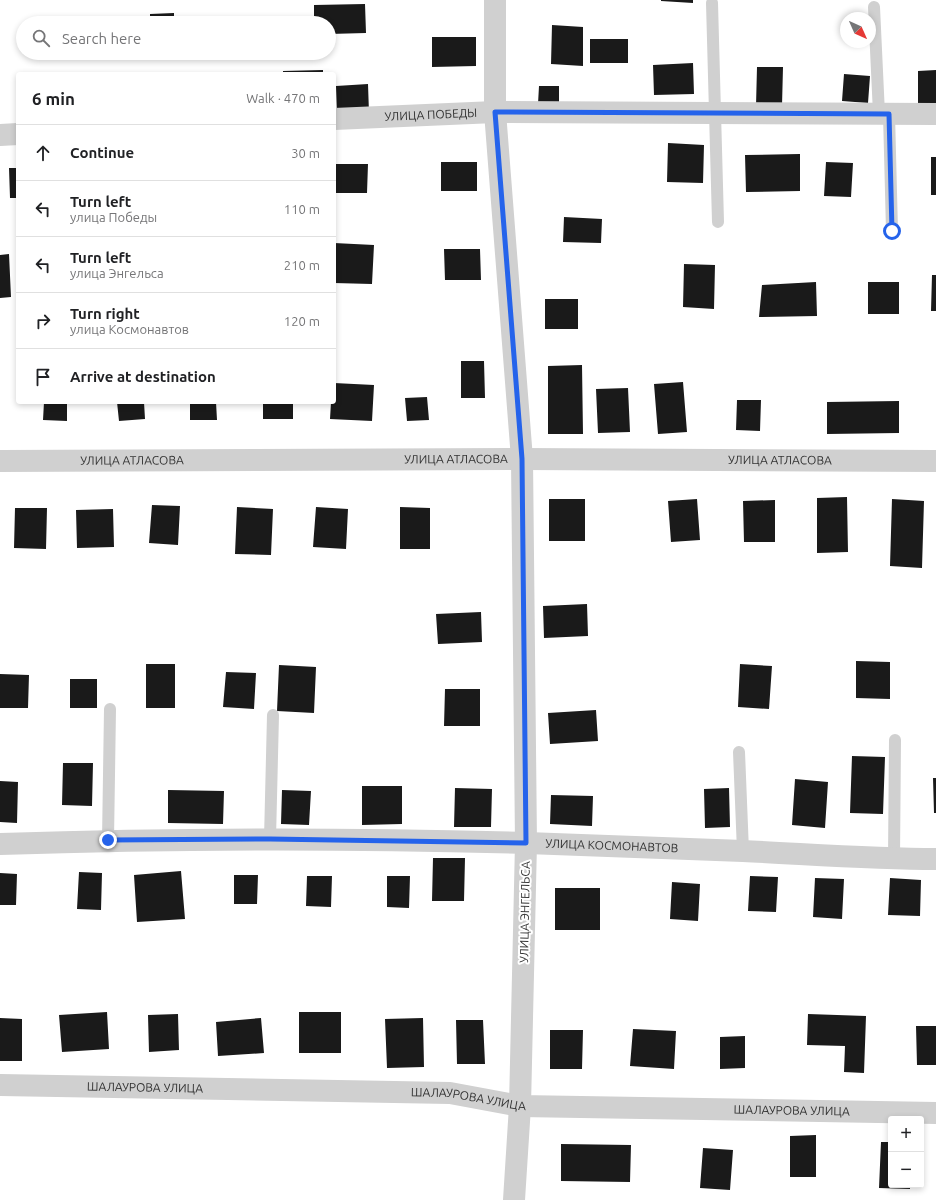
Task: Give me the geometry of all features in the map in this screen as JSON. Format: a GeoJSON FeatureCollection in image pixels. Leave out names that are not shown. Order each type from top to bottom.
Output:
{"type":"FeatureCollection","features":[{"type":"Feature","properties":{"kind":"street","name":"УЛИЦА ЭНГЕЛЬСА"},"geometry":{"type":"LineString","coordinates":[[495,0],[495,112],[522,459],[526,843],[520,1106],[514,1200]]}},
{"type":"Feature","properties":{"kind":"street","name":"УЛИЦА ПОБЕДЫ"},"geometry":{"type":"LineString","coordinates":[[336,119],[495,112],[936,114]]}},
{"type":"Feature","properties":{"kind":"street"},"geometry":{"type":"LineString","coordinates":[[0,135],[16,134]]}},
{"type":"Feature","properties":{"kind":"street","name":"УЛИЦА АТЛАСОВА"},"geometry":{"type":"LineString","coordinates":[[0,461],[522,459],[936,461]]}},
{"type":"Feature","properties":{"kind":"street","name":"УЛИЦА КОСМОНАВТОВ"},"geometry":{"type":"LineString","coordinates":[[0,844],[108,840],[270,839],[526,843],[743,851],[894,859],[936,859]]}},
{"type":"Feature","properties":{"kind":"street","name":"ШАЛАУРОВА УЛИЦА"},"geometry":{"type":"LineString","coordinates":[[0,1085],[450,1093],[520,1106],[936,1113]]}},
{"type":"Feature","properties":{"kind":"lane"},"geometry":{"type":"LineString","coordinates":[[712,3],[718,222]]}},
{"type":"Feature","properties":{"kind":"lane"},"geometry":{"type":"LineString","coordinates":[[874,7],[884,114],[892,231]]}},
{"type":"Feature","properties":{"kind":"lane"},"geometry":{"type":"LineString","coordinates":[[108,840],[110,709]]}},
{"type":"Feature","properties":{"kind":"lane"},"geometry":{"type":"LineString","coordinates":[[270,839],[273,715]]}},
{"type":"Feature","properties":{"kind":"lane"},"geometry":{"type":"LineString","coordinates":[[894,740],[894,859]]}},
{"type":"Feature","properties":{"kind":"lane"},"geometry":{"type":"LineString","coordinates":[[739,752],[743,851]]}},
{"type":"Feature","properties":{"kind":"building"},"geometry":{"type":"Polygon","coordinates":[[[693,0],[693,3],[661,1],[693,0]]]}},
{"type":"Feature","properties":{"kind":"building"},"geometry":{"type":"Polygon","coordinates":[[[365,4],[366,33],[336,34],[336,16],[314,16],[314,5],[365,4]]]}},
{"type":"Feature","properties":{"kind":"building"},"geometry":{"type":"Polygon","coordinates":[[[174,13],[174,16],[150,16],[150,14],[174,13]]]}},
{"type":"Feature","properties":{"kind":"building"},"geometry":{"type":"Polygon","coordinates":[[[552,25],[583,27],[583,66],[551,64],[552,25]]]}},
{"type":"Feature","properties":{"kind":"building"},"geometry":{"type":"Polygon","coordinates":[[[432,37],[476,37],[476,66],[432,67],[432,37]]]}},
{"type":"Feature","properties":{"kind":"building"},"geometry":{"type":"Polygon","coordinates":[[[590,39],[628,39],[628,63],[590,63],[590,39]]]}},
{"type":"Feature","properties":{"kind":"building"},"geometry":{"type":"Polygon","coordinates":[[[693,63],[694,94],[654,95],[653,65],[693,63]]]}},
{"type":"Feature","properties":{"kind":"building"},"geometry":{"type":"Polygon","coordinates":[[[757,67],[783,67],[782,106],[756,106],[757,67]]]}},
{"type":"Feature","properties":{"kind":"building"},"geometry":{"type":"Polygon","coordinates":[[[323,70],[323,72],[283,72],[323,70]]]}},
{"type":"Feature","properties":{"kind":"building"},"geometry":{"type":"Polygon","coordinates":[[[936,70],[936,105],[918,106],[918,71],[936,70]]]}},
{"type":"Feature","properties":{"kind":"building"},"geometry":{"type":"Polygon","coordinates":[[[844,74],[870,76],[868,103],[842,101],[844,74]]]}},
{"type":"Feature","properties":{"kind":"building"},"geometry":{"type":"Polygon","coordinates":[[[368,84],[369,113],[337,114],[336,86],[368,84]]]}},
{"type":"Feature","properties":{"kind":"building"},"geometry":{"type":"Polygon","coordinates":[[[539,86],[559,86],[559,104],[538,104],[539,86]]]}},
{"type":"Feature","properties":{"kind":"building"},"geometry":{"type":"Polygon","coordinates":[[[668,143],[704,145],[703,183],[667,182],[668,143]]]}},
{"type":"Feature","properties":{"kind":"building"},"geometry":{"type":"Polygon","coordinates":[[[800,154],[800,191],[746,192],[745,155],[800,154]]]}},
{"type":"Feature","properties":{"kind":"building"},"geometry":{"type":"Polygon","coordinates":[[[931,157],[936,157],[936,195],[931,195],[931,157]]]}},
{"type":"Feature","properties":{"kind":"building"},"geometry":{"type":"Polygon","coordinates":[[[441,162],[477,162],[477,191],[441,191],[441,162]]]}},
{"type":"Feature","properties":{"kind":"building"},"geometry":{"type":"Polygon","coordinates":[[[826,162],[853,163],[851,197],[824,196],[826,162]]]}},
{"type":"Feature","properties":{"kind":"building"},"geometry":{"type":"Polygon","coordinates":[[[336,164],[368,164],[367,193],[336,193],[336,164]]]}},
{"type":"Feature","properties":{"kind":"building"},"geometry":{"type":"Polygon","coordinates":[[[9,168],[16,168],[16,198],[10,198],[9,168]]]}},
{"type":"Feature","properties":{"kind":"building"},"geometry":{"type":"Polygon","coordinates":[[[564,217],[602,219],[601,243],[563,242],[564,217]]]}},
{"type":"Feature","properties":{"kind":"building"},"geometry":{"type":"Polygon","coordinates":[[[336,243],[374,245],[372,284],[336,283],[336,243]]]}},
{"type":"Feature","properties":{"kind":"building"},"geometry":{"type":"Polygon","coordinates":[[[444,249],[480,249],[481,280],[445,280],[444,249]]]}},
{"type":"Feature","properties":{"kind":"building"},"geometry":{"type":"Polygon","coordinates":[[[9,254],[11,297],[0,298],[0,255],[9,254]]]}},
{"type":"Feature","properties":{"kind":"building"},"geometry":{"type":"Polygon","coordinates":[[[684,264],[715,265],[714,309],[683,307],[684,264]]]}},
{"type":"Feature","properties":{"kind":"building"},"geometry":{"type":"Polygon","coordinates":[[[932,275],[936,275],[936,311],[931,311],[932,275]]]}},
{"type":"Feature","properties":{"kind":"building"},"geometry":{"type":"Polygon","coordinates":[[[816,282],[817,316],[759,317],[762,285],[816,282]]]}},
{"type":"Feature","properties":{"kind":"building"},"geometry":{"type":"Polygon","coordinates":[[[868,282],[899,282],[899,314],[868,314],[868,282]]]}},
{"type":"Feature","properties":{"kind":"building"},"geometry":{"type":"Polygon","coordinates":[[[545,299],[578,299],[578,329],[545,329],[545,299]]]}},
{"type":"Feature","properties":{"kind":"building"},"geometry":{"type":"Polygon","coordinates":[[[461,361],[484,361],[485,398],[461,398],[461,361]]]}},
{"type":"Feature","properties":{"kind":"building"},"geometry":{"type":"Polygon","coordinates":[[[582,365],[583,434],[548,434],[548,366],[582,365]]]}},
{"type":"Feature","properties":{"kind":"building"},"geometry":{"type":"Polygon","coordinates":[[[683,382],[687,432],[658,434],[654,384],[683,382]]]}},
{"type":"Feature","properties":{"kind":"building"},"geometry":{"type":"Polygon","coordinates":[[[336,383],[374,385],[372,421],[330,419],[331,404],[336,404],[336,383]]]}},
{"type":"Feature","properties":{"kind":"building"},"geometry":{"type":"Polygon","coordinates":[[[628,388],[630,432],[598,433],[596,389],[628,388]]]}},
{"type":"Feature","properties":{"kind":"building"},"geometry":{"type":"Polygon","coordinates":[[[427,397],[429,420],[407,421],[405,398],[427,397]]]}},
{"type":"Feature","properties":{"kind":"building"},"geometry":{"type":"Polygon","coordinates":[[[737,400],[761,400],[760,431],[736,430],[737,400]]]}},
{"type":"Feature","properties":{"kind":"building"},"geometry":{"type":"Polygon","coordinates":[[[899,401],[899,433],[827,434],[827,402],[899,401]]]}},
{"type":"Feature","properties":{"kind":"building"},"geometry":{"type":"Polygon","coordinates":[[[44,404],[67,404],[67,421],[43,420],[44,404]]]}},
{"type":"Feature","properties":{"kind":"building"},"geometry":{"type":"Polygon","coordinates":[[[117,404],[144,404],[145,419],[119,421],[117,404]]]}},
{"type":"Feature","properties":{"kind":"building"},"geometry":{"type":"Polygon","coordinates":[[[190,404],[216,404],[217,420],[190,420],[190,404]]]}},
{"type":"Feature","properties":{"kind":"building"},"geometry":{"type":"Polygon","coordinates":[[[263,404],[293,404],[293,419],[263,419],[263,404]]]}},
{"type":"Feature","properties":{"kind":"building"},"geometry":{"type":"Polygon","coordinates":[[[847,497],[848,552],[817,553],[817,498],[847,497]]]}},
{"type":"Feature","properties":{"kind":"building"},"geometry":{"type":"Polygon","coordinates":[[[549,499],[585,499],[585,541],[549,541],[549,499]]]}},
{"type":"Feature","properties":{"kind":"building"},"geometry":{"type":"Polygon","coordinates":[[[697,499],[700,540],[671,542],[668,501],[697,499]]]}},
{"type":"Feature","properties":{"kind":"building"},"geometry":{"type":"Polygon","coordinates":[[[892,499],[924,501],[922,568],[890,566],[892,499]]]}},
{"type":"Feature","properties":{"kind":"building"},"geometry":{"type":"Polygon","coordinates":[[[775,500],[775,542],[744,542],[743,501],[775,500]]]}},
{"type":"Feature","properties":{"kind":"building"},"geometry":{"type":"Polygon","coordinates":[[[152,505],[180,506],[178,545],[149,543],[152,505]]]}},
{"type":"Feature","properties":{"kind":"building"},"geometry":{"type":"Polygon","coordinates":[[[237,507],[273,509],[271,555],[235,554],[237,507]]]}},
{"type":"Feature","properties":{"kind":"building"},"geometry":{"type":"Polygon","coordinates":[[[316,507],[348,509],[346,549],[313,547],[316,507]]]}},
{"type":"Feature","properties":{"kind":"building"},"geometry":{"type":"Polygon","coordinates":[[[400,507],[430,508],[430,549],[400,549],[400,507]]]}},
{"type":"Feature","properties":{"kind":"building"},"geometry":{"type":"Polygon","coordinates":[[[15,508],[47,508],[46,549],[14,548],[15,508]]]}},
{"type":"Feature","properties":{"kind":"building"},"geometry":{"type":"Polygon","coordinates":[[[113,509],[114,547],[77,548],[76,510],[113,509]]]}},
{"type":"Feature","properties":{"kind":"building"},"geometry":{"type":"Polygon","coordinates":[[[587,604],[588,636],[544,638],[543,606],[587,604]]]}},
{"type":"Feature","properties":{"kind":"building"},"geometry":{"type":"Polygon","coordinates":[[[481,612],[482,642],[438,644],[436,614],[481,612]]]}},
{"type":"Feature","properties":{"kind":"building"},"geometry":{"type":"Polygon","coordinates":[[[856,661],[890,662],[890,699],[856,698],[856,661]]]}},
{"type":"Feature","properties":{"kind":"building"},"geometry":{"type":"Polygon","coordinates":[[[146,664],[175,664],[175,708],[146,708],[146,664]]]}},
{"type":"Feature","properties":{"kind":"building"},"geometry":{"type":"Polygon","coordinates":[[[740,664],[772,666],[769,709],[738,707],[740,664]]]}},
{"type":"Feature","properties":{"kind":"building"},"geometry":{"type":"Polygon","coordinates":[[[279,665],[316,667],[314,713],[277,711],[279,665]]]}},
{"type":"Feature","properties":{"kind":"building"},"geometry":{"type":"Polygon","coordinates":[[[226,672],[256,673],[254,709],[223,707],[226,672]]]}},
{"type":"Feature","properties":{"kind":"building"},"geometry":{"type":"Polygon","coordinates":[[[0,674],[29,675],[28,708],[0,708],[0,674]]]}},
{"type":"Feature","properties":{"kind":"building"},"geometry":{"type":"Polygon","coordinates":[[[70,679],[97,679],[97,708],[70,708],[70,679]]]}},
{"type":"Feature","properties":{"kind":"building"},"geometry":{"type":"Polygon","coordinates":[[[445,689],[480,689],[480,726],[444,726],[445,689]]]}},
{"type":"Feature","properties":{"kind":"building"},"geometry":{"type":"Polygon","coordinates":[[[596,710],[598,741],[550,744],[548,713],[596,710]]]}},
{"type":"Feature","properties":{"kind":"building"},"geometry":{"type":"Polygon","coordinates":[[[852,756],[885,757],[883,814],[850,813],[852,756]]]}},
{"type":"Feature","properties":{"kind":"building"},"geometry":{"type":"Polygon","coordinates":[[[63,763],[93,763],[92,806],[62,805],[63,763]]]}},
{"type":"Feature","properties":{"kind":"building"},"geometry":{"type":"Polygon","coordinates":[[[933,778],[936,778],[936,813],[934,813],[933,778]]]}},
{"type":"Feature","properties":{"kind":"building"},"geometry":{"type":"Polygon","coordinates":[[[795,779],[828,782],[825,828],[792,825],[795,779]]]}},
{"type":"Feature","properties":{"kind":"building"},"geometry":{"type":"Polygon","coordinates":[[[0,781],[18,782],[17,823],[0,822],[0,781]]]}},
{"type":"Feature","properties":{"kind":"building"},"geometry":{"type":"Polygon","coordinates":[[[362,786],[402,786],[402,824],[362,825],[362,786]]]}},
{"type":"Feature","properties":{"kind":"building"},"geometry":{"type":"Polygon","coordinates":[[[455,788],[492,789],[491,827],[454,827],[455,788]]]}},
{"type":"Feature","properties":{"kind":"building"},"geometry":{"type":"Polygon","coordinates":[[[729,788],[730,827],[705,828],[704,789],[729,788]]]}},
{"type":"Feature","properties":{"kind":"building"},"geometry":{"type":"Polygon","coordinates":[[[168,790],[224,791],[223,824],[168,823],[168,790]]]}},
{"type":"Feature","properties":{"kind":"building"},"geometry":{"type":"Polygon","coordinates":[[[282,790],[311,791],[309,825],[281,824],[282,790]]]}},
{"type":"Feature","properties":{"kind":"building"},"geometry":{"type":"Polygon","coordinates":[[[551,795],[593,796],[592,826],[550,824],[551,795]]]}},
{"type":"Feature","properties":{"kind":"building"},"geometry":{"type":"Polygon","coordinates":[[[433,858],[465,858],[464,901],[432,901],[433,858]]]}},
{"type":"Feature","properties":{"kind":"building"},"geometry":{"type":"Polygon","coordinates":[[[181,871],[185,919],[137,922],[134,875],[181,871]]]}},
{"type":"Feature","properties":{"kind":"building"},"geometry":{"type":"Polygon","coordinates":[[[79,872],[102,873],[101,910],[77,909],[79,872]]]}},
{"type":"Feature","properties":{"kind":"building"},"geometry":{"type":"Polygon","coordinates":[[[0,873],[17,874],[16,905],[0,905],[0,873]]]}},
{"type":"Feature","properties":{"kind":"building"},"geometry":{"type":"Polygon","coordinates":[[[234,875],[258,875],[257,904],[234,904],[234,875]]]}},
{"type":"Feature","properties":{"kind":"building"},"geometry":{"type":"Polygon","coordinates":[[[307,876],[332,876],[331,907],[306,906],[307,876]]]}},
{"type":"Feature","properties":{"kind":"building"},"geometry":{"type":"Polygon","coordinates":[[[387,876],[410,876],[409,908],[387,907],[387,876]]]}},
{"type":"Feature","properties":{"kind":"building"},"geometry":{"type":"Polygon","coordinates":[[[750,876],[778,877],[776,912],[748,911],[750,876]]]}},
{"type":"Feature","properties":{"kind":"building"},"geometry":{"type":"Polygon","coordinates":[[[815,878],[844,879],[842,919],[813,917],[815,878]]]}},
{"type":"Feature","properties":{"kind":"building"},"geometry":{"type":"Polygon","coordinates":[[[890,878],[921,880],[920,916],[888,915],[890,878]]]}},
{"type":"Feature","properties":{"kind":"building"},"geometry":{"type":"Polygon","coordinates":[[[672,882],[700,884],[698,921],[670,919],[672,882]]]}},
{"type":"Feature","properties":{"kind":"building"},"geometry":{"type":"Polygon","coordinates":[[[555,888],[600,888],[600,930],[555,930],[555,888]]]}},
{"type":"Feature","properties":{"kind":"building"},"geometry":{"type":"Polygon","coordinates":[[[107,1012],[109,1049],[62,1052],[59,1015],[107,1012]]]}},
{"type":"Feature","properties":{"kind":"building"},"geometry":{"type":"Polygon","coordinates":[[[299,1012],[341,1012],[341,1053],[299,1053],[299,1012]]]}},
{"type":"Feature","properties":{"kind":"building"},"geometry":{"type":"Polygon","coordinates":[[[178,1014],[179,1050],[149,1052],[148,1015],[178,1014]]]}},
{"type":"Feature","properties":{"kind":"building"},"geometry":{"type":"Polygon","coordinates":[[[808,1014],[866,1016],[864,1073],[844,1072],[845,1046],[807,1045],[808,1014]]]}},
{"type":"Feature","properties":{"kind":"building"},"geometry":{"type":"Polygon","coordinates":[[[0,1018],[22,1019],[22,1061],[0,1061],[0,1018]]]}},
{"type":"Feature","properties":{"kind":"building"},"geometry":{"type":"Polygon","coordinates":[[[261,1018],[264,1053],[218,1056],[216,1022],[261,1018]]]}},
{"type":"Feature","properties":{"kind":"building"},"geometry":{"type":"Polygon","coordinates":[[[423,1018],[424,1067],[387,1068],[385,1019],[423,1018]]]}},
{"type":"Feature","properties":{"kind":"building"},"geometry":{"type":"Polygon","coordinates":[[[456,1020],[483,1020],[485,1064],[457,1064],[456,1020]]]}},
{"type":"Feature","properties":{"kind":"building"},"geometry":{"type":"Polygon","coordinates":[[[916,1026],[936,1026],[936,1065],[917,1065],[916,1026]]]}},
{"type":"Feature","properties":{"kind":"building"},"geometry":{"type":"Polygon","coordinates":[[[633,1029],[676,1031],[674,1069],[630,1066],[633,1029]]]}},
{"type":"Feature","properties":{"kind":"building"},"geometry":{"type":"Polygon","coordinates":[[[550,1030],[583,1030],[582,1069],[550,1069],[550,1030]]]}},
{"type":"Feature","properties":{"kind":"building"},"geometry":{"type":"Polygon","coordinates":[[[745,1036],[745,1068],[720,1069],[720,1037],[745,1036]]]}},
{"type":"Feature","properties":{"kind":"building"},"geometry":{"type":"Polygon","coordinates":[[[816,1135],[816,1177],[790,1177],[790,1136],[816,1135]]]}},
{"type":"Feature","properties":{"kind":"building"},"geometry":{"type":"Polygon","coordinates":[[[881,1142],[888,1142],[888,1188],[910,1189],[879,1188],[881,1142]]]}},
{"type":"Feature","properties":{"kind":"building"},"geometry":{"type":"Polygon","coordinates":[[[561,1144],[631,1145],[630,1182],[561,1181],[561,1144]]]}},
{"type":"Feature","properties":{"kind":"building"},"geometry":{"type":"Polygon","coordinates":[[[703,1148],[733,1150],[730,1190],[700,1188],[703,1148]]]}},
{"type":"Feature","properties":{"kind":"route"},"geometry":{"type":"LineString","coordinates":[[108,840],[270,839],[526,843],[522,459],[495,112],[889,114],[892,231]]}}]}
